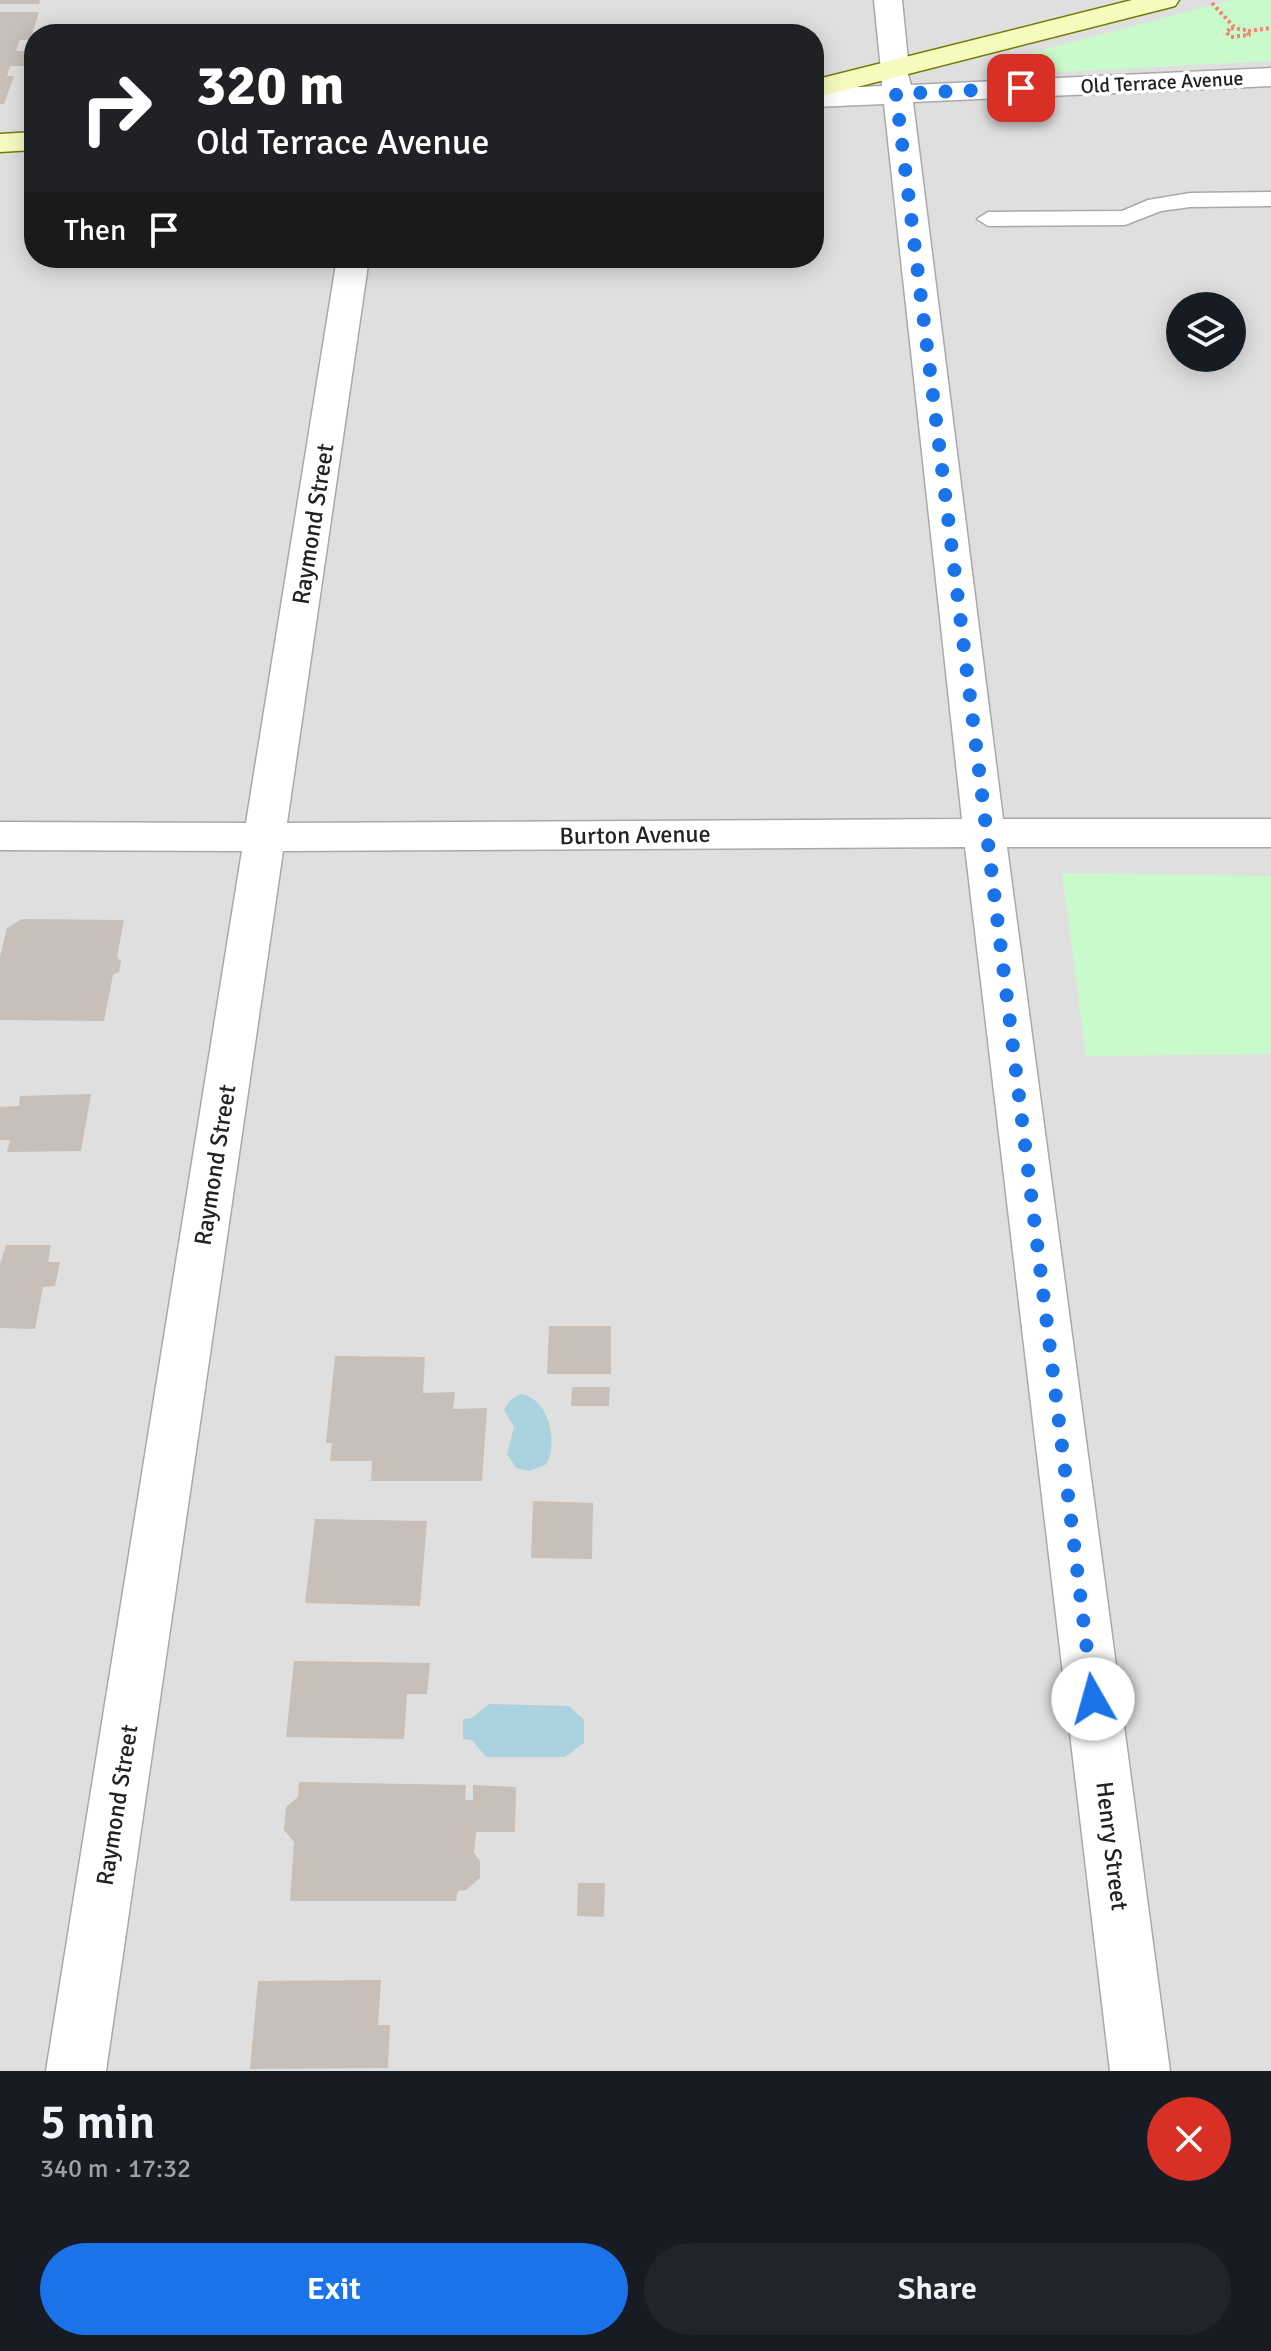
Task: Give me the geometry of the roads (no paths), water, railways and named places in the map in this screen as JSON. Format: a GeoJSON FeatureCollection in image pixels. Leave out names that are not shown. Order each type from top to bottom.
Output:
{"type":"FeatureCollection","features":[{"type":"Feature","properties":{"kind":"main road"},"geometry":{"type":"LineString","coordinates":[[824,88],[896,82],[1165,0]]}},
{"type":"Feature","properties":{"kind":"main road"},"geometry":{"type":"LineString","coordinates":[[0,143],[24,142]]}},
{"type":"Feature","properties":{"kind":"street","name":"Henry Street"},"geometry":{"type":"LineString","coordinates":[[888,0],[984,831],[1140,2071]]}},
{"type":"Feature","properties":{"kind":"street","name":"Old Terrace Avenue"},"geometry":{"type":"LineString","coordinates":[[824,96],[896,82],[1271,77]]}},
{"type":"Feature","properties":{"kind":"street","name":"Raymond Street"},"geometry":{"type":"LineString","coordinates":[[76,2071],[352,268]]}},
{"type":"Feature","properties":{"kind":"street","name":"Burton Avenue"},"geometry":{"type":"LineString","coordinates":[[0,836],[266,839],[984,831],[1271,833]]}},
{"type":"Feature","properties":{"kind":"lane"},"geometry":{"type":"LineString","coordinates":[[988,219],[1125,218],[1156,205],[1190,200],[1271,199]]}},
{"type":"Feature","properties":{"kind":"water"},"geometry":{"type":"Polygon","coordinates":[[[521,1394],[538,1404],[549,1422],[551,1433],[547,1464],[530,1471],[516,1468],[507,1454],[514,1427],[504,1410],[510,1400],[521,1394]]]}},
{"type":"Feature","properties":{"kind":"water"},"geometry":{"type":"Polygon","coordinates":[[[489,1704],[569,1706],[584,1720],[584,1743],[565,1757],[486,1757],[472,1740],[463,1739],[463,1719],[472,1718],[489,1704]]]}}]}
